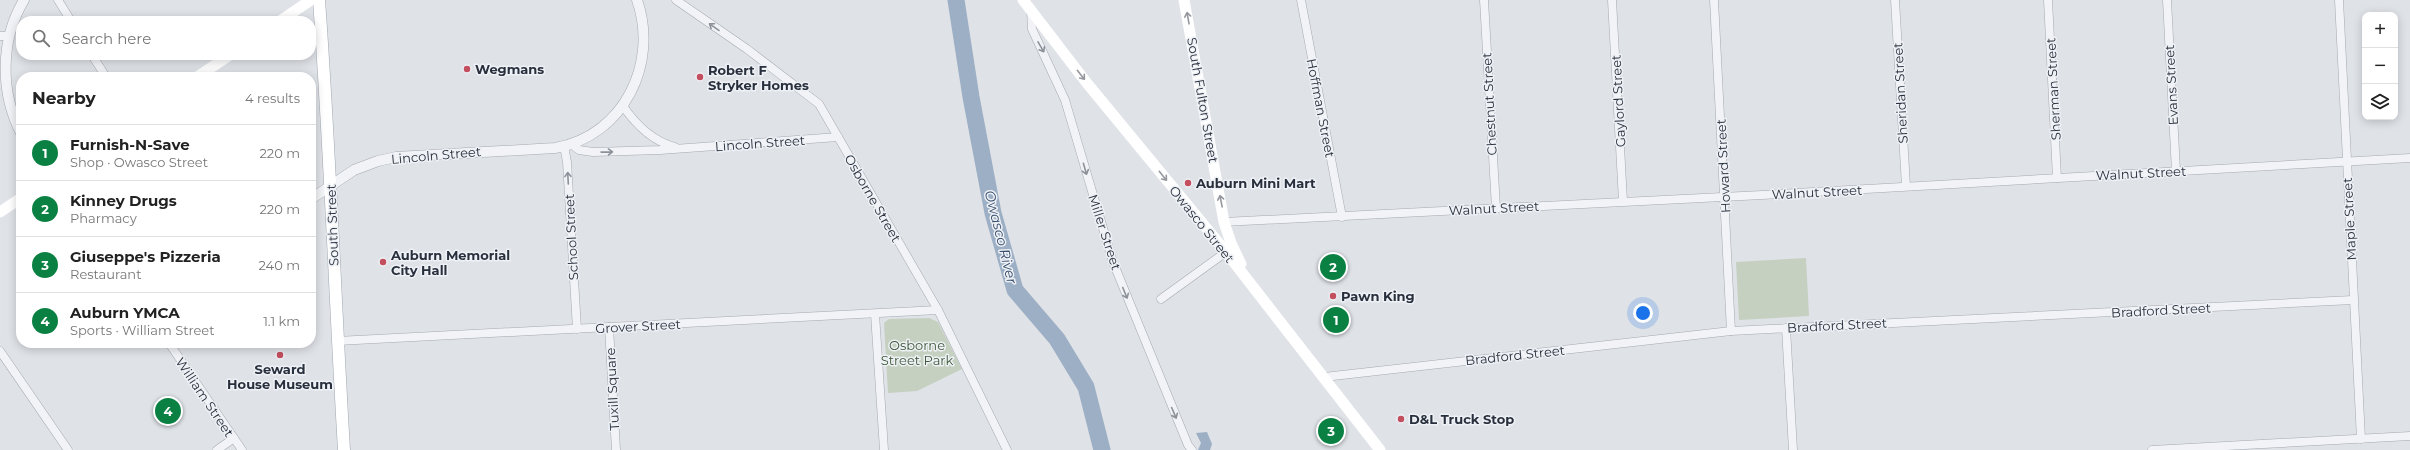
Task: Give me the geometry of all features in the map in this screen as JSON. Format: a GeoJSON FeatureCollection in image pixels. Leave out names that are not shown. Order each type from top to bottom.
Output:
{"type":"FeatureCollection","features":[{"type":"Feature","properties":{"kind":"main road"},"geometry":{"type":"LineString","coordinates":[[287,16],[311,0]]}},
{"type":"Feature","properties":{"kind":"main road","name":"South Street"},"geometry":{"type":"LineString","coordinates":[[319,0],[344,450]]}},
{"type":"Feature","properties":{"kind":"main road","name":"Owasco Street"},"geometry":{"type":"LineString","coordinates":[[1023,0],[1226,252],[1380,450]]}},
{"type":"Feature","properties":{"kind":"main road","name":"South Fulton Street"},"geometry":{"type":"LineString","coordinates":[[1184,0],[1224,222],[1231,243],[1255,289]]}},
{"type":"Feature","properties":{"kind":"main road"},"geometry":{"type":"LineString","coordinates":[[204,72],[222,60]]}},
{"type":"Feature","properties":{"kind":"main road"},"geometry":{"type":"LineString","coordinates":[[0,212],[16,201]]}},
{"type":"Feature","properties":{"kind":"main road"},"geometry":{"type":"LineString","coordinates":[[1209,232],[1224,222]]}},
{"type":"Feature","properties":{"kind":"street"},"geometry":{"type":"LineString","coordinates":[[16,122],[6,103],[2,88],[1,58],[3,36],[15,13],[24,0]]}},
{"type":"Feature","properties":{"kind":"street"},"geometry":{"type":"LineString","coordinates":[[58,0],[68,16]]}},
{"type":"Feature","properties":{"kind":"street"},"geometry":{"type":"LineString","coordinates":[[623,106],[635,85],[644,56],[644,34],[637,0]]}},
{"type":"Feature","properties":{"kind":"street","name":"Osborne Street"},"geometry":{"type":"LineString","coordinates":[[676,0],[747,49],[816,101],[938,310],[1007,450]]}},
{"type":"Feature","properties":{"kind":"street","name":"Hoffman Street"},"geometry":{"type":"LineString","coordinates":[[1301,0],[1342,216]]}},
{"type":"Feature","properties":{"kind":"street","name":"Chestnut Street"},"geometry":{"type":"LineString","coordinates":[[1484,0],[1496,208]]}},
{"type":"Feature","properties":{"kind":"street","name":"Gaylord Street"},"geometry":{"type":"LineString","coordinates":[[1612,0],[1623,201]]}},
{"type":"Feature","properties":{"kind":"street","name":"Howard Street"},"geometry":{"type":"LineString","coordinates":[[1714,0],[1731,331]]}},
{"type":"Feature","properties":{"kind":"street","name":"Sheridan Street"},"geometry":{"type":"LineString","coordinates":[[1895,0],[1906,186]]}},
{"type":"Feature","properties":{"kind":"street","name":"Sherman Street"},"geometry":{"type":"LineString","coordinates":[[2048,0],[2057,178]]}},
{"type":"Feature","properties":{"kind":"street","name":"Evans Street"},"geometry":{"type":"LineString","coordinates":[[2168,0],[2176,171]]}},
{"type":"Feature","properties":{"kind":"street","name":"Maple Street"},"geometry":{"type":"LineString","coordinates":[[2339,0],[2361,439]]}},
{"type":"Feature","properties":{"kind":"street","name":"Miller Street"},"geometry":{"type":"LineString","coordinates":[[1031,10],[1032,28],[1065,100],[1113,262],[1134,318],[1192,450]]}},
{"type":"Feature","properties":{"kind":"street"},"geometry":{"type":"LineString","coordinates":[[95,60],[103,72]]}},
{"type":"Feature","properties":{"kind":"street","name":"Lincoln Street"},"geometry":{"type":"LineString","coordinates":[[316,195],[330,185],[362,167],[396,157],[567,145],[601,127],[623,106],[646,132],[667,145],[681,148]]}},
{"type":"Feature","properties":{"kind":"street","name":"Lincoln Street"},"geometry":{"type":"LineString","coordinates":[[567,145],[579,150],[593,152],[681,148],[838,137]]}},
{"type":"Feature","properties":{"kind":"street","name":"School Street"},"geometry":{"type":"LineString","coordinates":[[567,145],[577,329]]}},
{"type":"Feature","properties":{"kind":"street","name":"Walnut Street"},"geometry":{"type":"LineString","coordinates":[[1224,222],[2410,158]]}},
{"type":"Feature","properties":{"kind":"street"},"geometry":{"type":"LineString","coordinates":[[1161,299],[1226,252]]}},
{"type":"Feature","properties":{"kind":"street","name":"Bradford Street"},"geometry":{"type":"LineString","coordinates":[[1324,377],[1731,331],[2353,300]]}},
{"type":"Feature","properties":{"kind":"street","name":"Grover Street"},"geometry":{"type":"LineString","coordinates":[[337,341],[938,310]]}},
{"type":"Feature","properties":{"kind":"street"},"geometry":{"type":"LineString","coordinates":[[875,314],[884,450]]}},
{"type":"Feature","properties":{"kind":"street","name":"Tuxill Square"},"geometry":{"type":"LineString","coordinates":[[609,327],[616,450]]}},
{"type":"Feature","properties":{"kind":"street"},"geometry":{"type":"LineString","coordinates":[[1786,328],[1793,450]]}},
{"type":"Feature","properties":{"kind":"street","name":"William Street"},"geometry":{"type":"LineString","coordinates":[[172,348],[242,450]]}},
{"type":"Feature","properties":{"kind":"street"},"geometry":{"type":"LineString","coordinates":[[0,351],[68,450]]}},
{"type":"Feature","properties":{"kind":"street"},"geometry":{"type":"LineString","coordinates":[[2152,450],[2410,436]]}},
{"type":"Feature","properties":{"kind":"street"},"geometry":{"type":"LineString","coordinates":[[217,450],[234,438]]}},
{"type":"Feature","properties":{"kind":"green space"},"geometry":{"type":"Polygon","coordinates":[[[1806,258],[1809,316],[1739,320],[1736,262],[1806,258]]]}},
{"type":"Feature","properties":{"kind":"green space","name":"Osborne Street Park"},"geometry":{"type":"Polygon","coordinates":[[[929,318],[938,322],[962,369],[917,391],[888,393],[884,323],[889,319],[929,318]]]}},
{"type":"Feature","properties":{"kind":"water"},"geometry":{"type":"Polygon","coordinates":[[[1207,432],[1212,444],[1210,450],[1198,450],[1201,443],[1196,433],[1207,432]]]}},
{"type":"Feature","properties":{"kind":"waterway","name":"Owasco River"},"geometry":{"type":"LineString","coordinates":[[956,0],[971,97],[993,213],[1015,290],[1057,339],[1086,387],[1102,450]]}},
{"type":"Feature","properties":{"kind":"place","name":"Wegmans"},"geometry":{"type":"Point","coordinates":[467,69]}},
{"type":"Feature","properties":{"kind":"place","name":"Robert F Stryker Homes"},"geometry":{"type":"Point","coordinates":[700,77]}},
{"type":"Feature","properties":{"kind":"place","name":"Auburn Mini Mart"},"geometry":{"type":"Point","coordinates":[1188,183]}},
{"type":"Feature","properties":{"kind":"place","name":"Auburn Memorial City Hall"},"geometry":{"type":"Point","coordinates":[383,262]}},
{"type":"Feature","properties":{"kind":"place","name":"Kinney Drugs"},"geometry":{"type":"Point","coordinates":[1333,267]}},
{"type":"Feature","properties":{"kind":"place","name":"Pawn King"},"geometry":{"type":"Point","coordinates":[1333,296]}},
{"type":"Feature","properties":{"kind":"place","name":"Furnish-N-Save"},"geometry":{"type":"Point","coordinates":[1336,320]}},
{"type":"Feature","properties":{"kind":"place","name":"Seward House Museum"},"geometry":{"type":"Point","coordinates":[280,355]}},
{"type":"Feature","properties":{"kind":"place","name":"Auburn YMCA"},"geometry":{"type":"Point","coordinates":[168,411]}},
{"type":"Feature","properties":{"kind":"place","name":"D&L Truck Stop"},"geometry":{"type":"Point","coordinates":[1401,419]}},
{"type":"Feature","properties":{"kind":"place","name":"Giuseppe's Pizzeria"},"geometry":{"type":"Point","coordinates":[1331,431]}}]}
